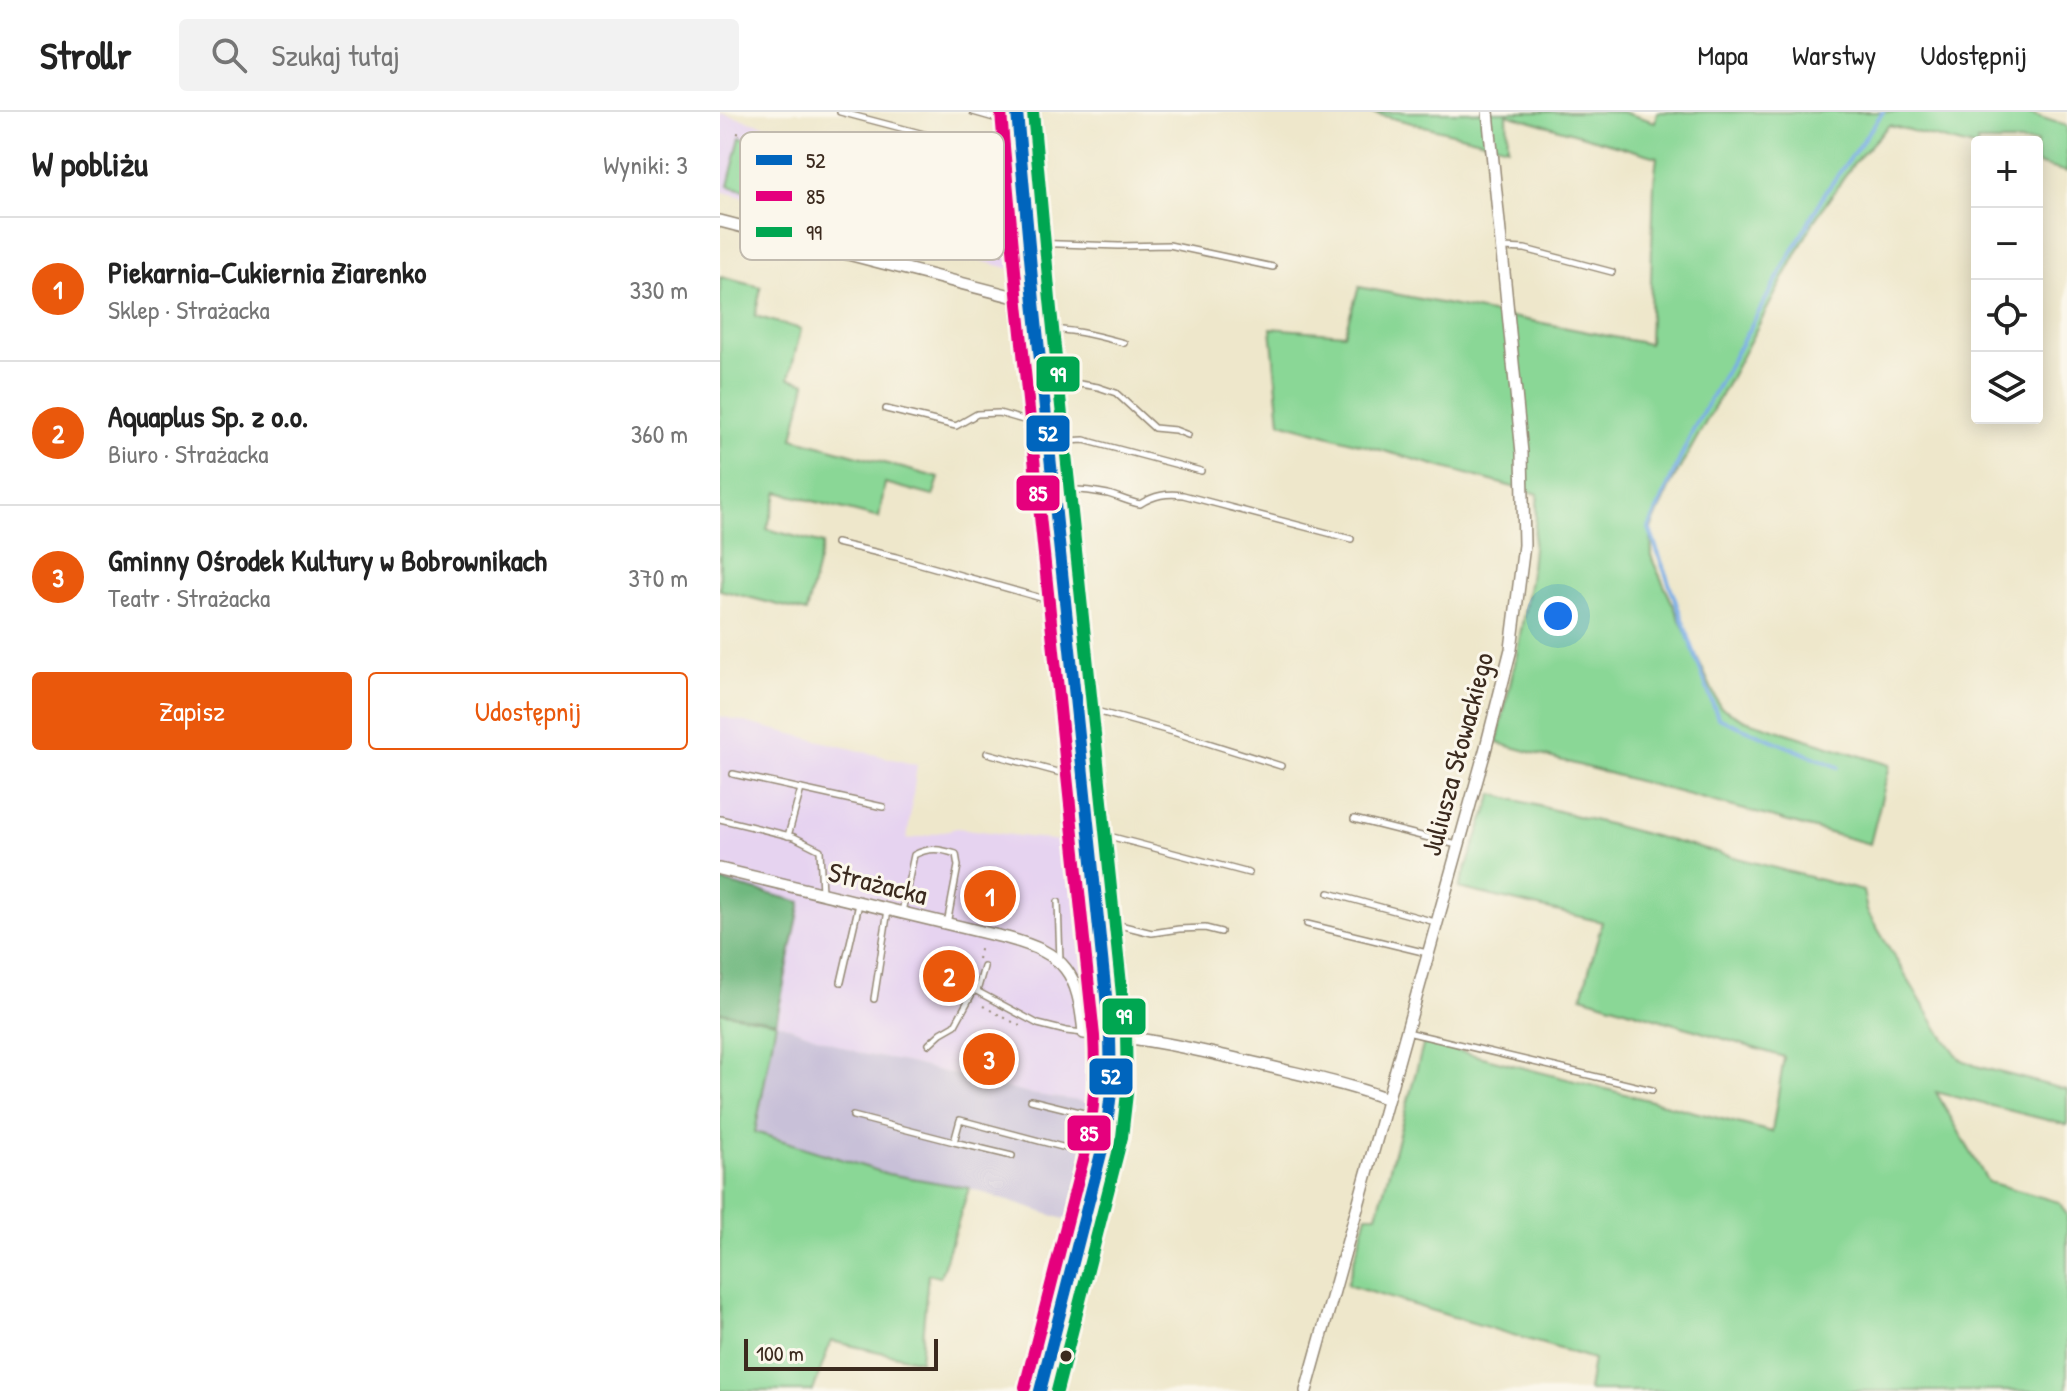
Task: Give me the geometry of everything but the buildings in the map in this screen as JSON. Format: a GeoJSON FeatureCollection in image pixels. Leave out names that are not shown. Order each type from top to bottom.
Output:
{"type":"FeatureCollection","features":[{"type":"Feature","properties":{"kind":"street","name":"Juliusza Słowackiego"},"geometry":{"type":"LineString","coordinates":[[1306,1391],[1511,649],[1524,545],[1522,453],[1488,112]]}},
{"type":"Feature","properties":{"kind":"street"},"geometry":{"type":"LineString","coordinates":[[1017,116],[1110,1035],[1112,1089],[1101,1157],[1040,1391]]}},
{"type":"Feature","properties":{"kind":"street"},"geometry":{"type":"LineString","coordinates":[[720,221],[740,226]]}},
{"type":"Feature","properties":{"kind":"street"},"geometry":{"type":"LineString","coordinates":[[871,260],[1034,302]]}},
{"type":"Feature","properties":{"kind":"street","name":"Strażacka"},"geometry":{"type":"LineString","coordinates":[[720,869],[1037,947],[1060,962]]}},
{"type":"Feature","properties":{"kind":"street"},"geometry":{"type":"LineString","coordinates":[[1060,962],[1077,991],[1084,1033],[1132,1037],[1239,1059],[1337,1083],[1387,1099]]}},
{"type":"Feature","properties":{"kind":"lane"},"geometry":{"type":"LineString","coordinates":[[840,112],[917,132]]}},
{"type":"Feature","properties":{"kind":"lane"},"geometry":{"type":"LineString","coordinates":[[973,112],[994,118],[1017,116]]}},
{"type":"Feature","properties":{"kind":"lane"},"geometry":{"type":"LineString","coordinates":[[1004,155],[1020,159]]}},
{"type":"Feature","properties":{"kind":"lane"},"geometry":{"type":"LineString","coordinates":[[1029,243],[1169,245],[1273,267]]}},
{"type":"Feature","properties":{"kind":"lane"},"geometry":{"type":"LineString","coordinates":[[1502,248],[1525,249],[1612,272]]}},
{"type":"Feature","properties":{"kind":"lane"},"geometry":{"type":"LineString","coordinates":[[1037,329],[1076,331],[1124,343]]}},
{"type":"Feature","properties":{"kind":"lane"},"geometry":{"type":"LineString","coordinates":[[1042,378],[1116,393],[1154,428],[1188,435]]}},
{"type":"Feature","properties":{"kind":"lane"},"geometry":{"type":"LineString","coordinates":[[886,409],[956,426],[977,414],[999,413],[1027,421],[1046,419]]}},
{"type":"Feature","properties":{"kind":"lane"},"geometry":{"type":"LineString","coordinates":[[1049,442],[1084,440],[1201,471]]}},
{"type":"Feature","properties":{"kind":"lane"},"geometry":{"type":"LineString","coordinates":[[1054,490],[1095,492],[1140,504],[1166,493],[1183,495],[1351,539]]}},
{"type":"Feature","properties":{"kind":"lane"},"geometry":{"type":"LineString","coordinates":[[836,543],[1052,601],[1065,600]]}},
{"type":"Feature","properties":{"kind":"lane"},"geometry":{"type":"LineString","coordinates":[[1076,709],[1085,708],[1173,732],[1281,766]]}},
{"type":"Feature","properties":{"kind":"lane"},"geometry":{"type":"LineString","coordinates":[[987,753],[1061,773],[1083,773]]}},
{"type":"Feature","properties":{"kind":"lane"},"geometry":{"type":"LineString","coordinates":[[733,774],[883,807]]}},
{"type":"Feature","properties":{"kind":"lane"},"geometry":{"type":"LineString","coordinates":[[788,836],[801,789]]}},
{"type":"Feature","properties":{"kind":"lane"},"geometry":{"type":"LineString","coordinates":[[720,819],[788,836],[820,850],[822,894]]}},
{"type":"Feature","properties":{"kind":"lane"},"geometry":{"type":"LineString","coordinates":[[1354,819],[1458,846]]}},
{"type":"Feature","properties":{"kind":"lane"},"geometry":{"type":"LineString","coordinates":[[1089,831],[1249,873]]}},
{"type":"Feature","properties":{"kind":"lane"},"geometry":{"type":"LineString","coordinates":[[902,913],[914,855],[929,848],[950,852],[956,854],[958,866],[947,924]]}},
{"type":"Feature","properties":{"kind":"lane"},"geometry":{"type":"LineString","coordinates":[[1329,893],[1436,922]]}},
{"type":"Feature","properties":{"kind":"lane"},"geometry":{"type":"LineString","coordinates":[[1058,902],[1060,962]]}},
{"type":"Feature","properties":{"kind":"lane"},"geometry":{"type":"LineString","coordinates":[[841,982],[859,903]]}},
{"type":"Feature","properties":{"kind":"lane"},"geometry":{"type":"LineString","coordinates":[[874,999],[888,909]]}},
{"type":"Feature","properties":{"kind":"lane"},"geometry":{"type":"LineString","coordinates":[[1098,920],[1152,933],[1205,928],[1221,932]]}},
{"type":"Feature","properties":{"kind":"lane"},"geometry":{"type":"LineString","coordinates":[[1307,924],[1427,953]]}},
{"type":"Feature","properties":{"kind":"lane"},"geometry":{"type":"LineString","coordinates":[[929,1044],[955,1025],[984,967]]}},
{"type":"Feature","properties":{"kind":"lane"},"geometry":{"type":"LineString","coordinates":[[974,989],[1038,1024],[1084,1033]]}},
{"type":"Feature","properties":{"kind":"lane"},"geometry":{"type":"LineString","coordinates":[[1406,1032],[1652,1090]]}},
{"type":"Feature","properties":{"kind":"lane"},"geometry":{"type":"LineString","coordinates":[[1031,1100],[1109,1120]]}},
{"type":"Feature","properties":{"kind":"lane"},"geometry":{"type":"LineString","coordinates":[[853,1116],[1012,1156]]}},
{"type":"Feature","properties":{"kind":"lane"},"geometry":{"type":"LineString","coordinates":[[954,1142],[960,1120],[1101,1157]]}},
{"type":"Feature","properties":{"kind":"path"},"geometry":{"type":"LineString","coordinates":[[1004,196],[1017,200]]}},
{"type":"Feature","properties":{"kind":"path"},"geometry":{"type":"LineString","coordinates":[[1004,256],[1023,261]]}},
{"type":"Feature","properties":{"kind":"path"},"geometry":{"type":"LineString","coordinates":[[984,933],[976,966],[984,967]]}},
{"type":"Feature","properties":{"kind":"shaded area"},"geometry":{"type":"Polygon","coordinates":[[[720,113],[790,132],[740,132],[740,196],[720,191],[720,113]]]}},
{"type":"Feature","properties":{"kind":"shaded area"},"geometry":{"type":"Polygon","coordinates":[[[1004,190],[1011,192],[1019,271],[978,260],[1004,260],[1004,190]]]}},
{"type":"Feature","properties":{"kind":"shaded area"},"geometry":{"type":"Polygon","coordinates":[[[720,716],[917,765],[907,840],[957,828],[1068,842],[1101,1104],[1029,1094],[862,1054],[776,1022],[801,902],[720,881],[720,716]]]}},
{"type":"Feature","properties":{"kind":"shaded area"},"geometry":{"type":"Polygon","coordinates":[[[776,1022],[862,1054],[1029,1094],[1101,1104],[1070,1221],[969,1188],[888,1174],[755,1132],[776,1022]]]}},
{"type":"Feature","properties":{"kind":"green space"},"geometry":{"type":"Polygon","coordinates":[[[1368,112],[1622,112],[1655,122],[1657,112],[2025,112],[2067,126],[2067,172],[2043,166],[2043,136],[1971,136],[1971,146],[1889,125],[1854,163],[1814,221],[1670,486],[1651,528],[1652,559],[1720,707],[1745,720],[1890,765],[1870,844],[1497,743],[1530,579],[1538,494],[1280,422],[1271,328],[1344,334],[1359,287],[1649,344],[1657,157],[1507,114],[1508,147],[1368,112]]]}},
{"type":"Feature","properties":{"kind":"green space"},"geometry":{"type":"Polygon","coordinates":[[[740,137],[740,189],[728,186],[740,137]]]}},
{"type":"Feature","properties":{"kind":"green space"},"geometry":{"type":"Polygon","coordinates":[[[720,277],[761,287],[755,316],[801,329],[789,378],[806,383],[793,438],[939,478],[933,496],[885,483],[879,518],[778,492],[767,529],[823,544],[806,612],[720,590],[720,277]]]}},
{"type":"Feature","properties":{"kind":"green space"},"geometry":{"type":"Polygon","coordinates":[[[1493,794],[1863,891],[1867,911],[1937,1028],[1960,1059],[2067,1090],[2067,1125],[1936,1092],[1988,1182],[2059,1202],[2067,1215],[2067,1391],[1588,1391],[1593,1359],[1347,1285],[1367,1215],[1377,1215],[1424,1042],[1772,1132],[1784,1057],[1582,996],[1602,922],[1459,888],[1493,794]]]}},
{"type":"Feature","properties":{"kind":"green space"},"geometry":{"type":"Polygon","coordinates":[[[720,881],[801,902],[776,1022],[720,1012],[720,881]]]}},
{"type":"Feature","properties":{"kind":"green space"},"geometry":{"type":"Polygon","coordinates":[[[720,1012],[776,1022],[755,1132],[888,1174],[969,1188],[940,1277],[928,1274],[920,1361],[831,1341],[813,1391],[720,1391],[720,1012]]]}},
{"type":"Feature","properties":{"kind":"waterway"},"geometry":{"type":"LineString","coordinates":[[1838,767],[1718,718],[1649,528],[1693,430],[1825,193],[1883,112]]}},
{"type":"Feature","properties":{"kind":"transit line","name":"52"},"geometry":{"type":"LineString","coordinates":[[1017,112],[1110,1035],[1111,1092],[1106,1134],[1040,1391]]}},
{"type":"Feature","properties":{"kind":"transit line","name":"99"},"geometry":{"type":"LineString","coordinates":[[1033,112],[1126,1033],[1127,1093],[1122,1137],[1057,1391]]}},
{"type":"Feature","properties":{"kind":"transit line","name":"85"},"geometry":{"type":"LineString","coordinates":[[1001,113],[1003,132]]}},
{"type":"Feature","properties":{"kind":"transit line","name":"85"},"geometry":{"type":"LineString","coordinates":[[1004,147],[1095,1063],[1087,1144],[1025,1387]]}},
{"type":"Feature","properties":{"kind":"place","name":"Piekarnia-Cukiernia Ziarenko"},"geometry":{"type":"Point","coordinates":[990,896]}},
{"type":"Feature","properties":{"kind":"place","name":"Aquaplus Sp. z o.o."},"geometry":{"type":"Point","coordinates":[949,976]}},
{"type":"Feature","properties":{"kind":"place","name":"Gminny Ośrodek Kultury w Bobrownikach"},"geometry":{"type":"Point","coordinates":[989,1059]}}]}
